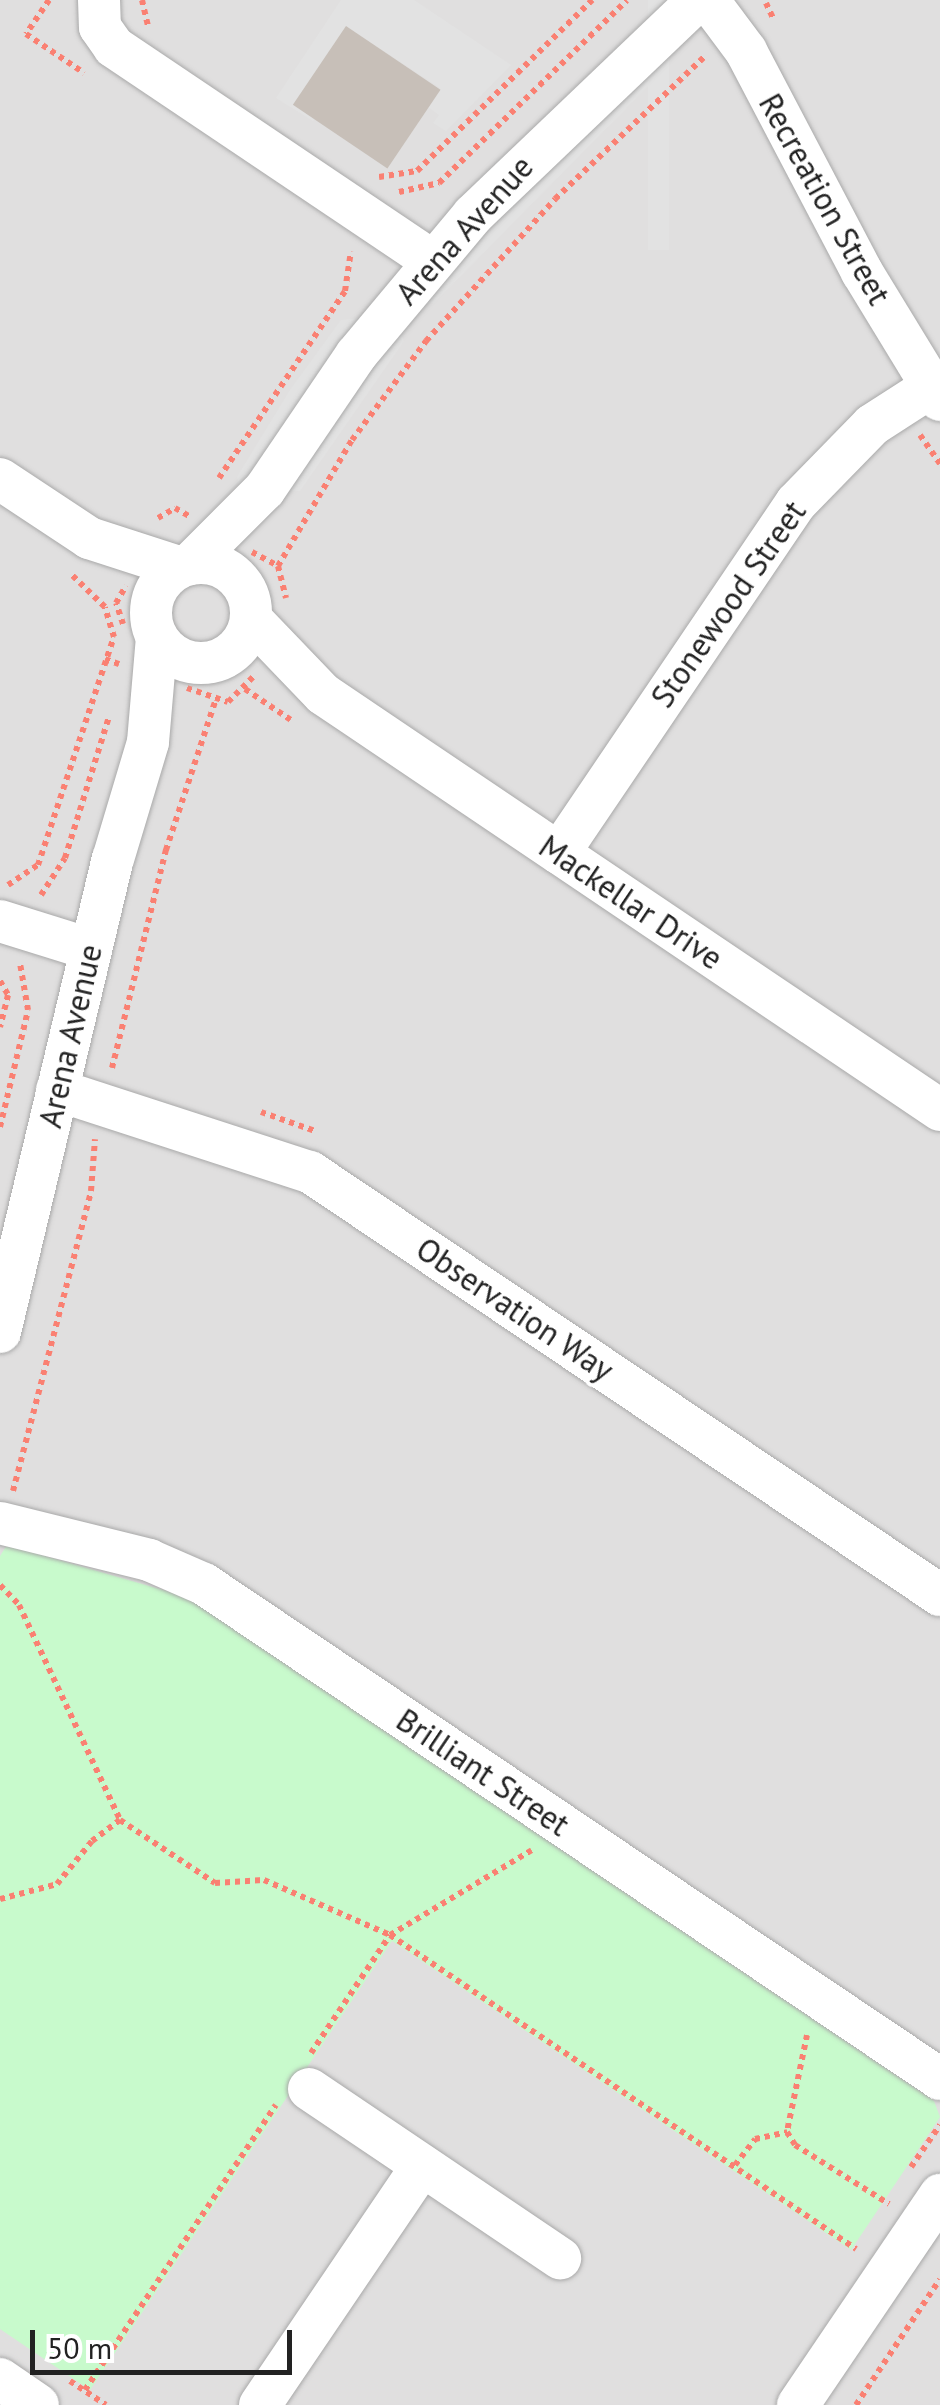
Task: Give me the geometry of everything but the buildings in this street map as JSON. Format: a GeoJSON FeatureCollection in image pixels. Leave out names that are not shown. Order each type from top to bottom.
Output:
{"type":"FeatureCollection","features":[{"type":"Feature","properties":{"kind":"street"},"geometry":{"type":"LineString","coordinates":[[98,0],[100,27],[114,47],[433,260]]}},
{"type":"Feature","properties":{"kind":"street","name":"Arena Avenue"},"geometry":{"type":"LineString","coordinates":[[184,565],[265,489],[346,367],[433,260],[578,108],[698,0]]}},
{"type":"Feature","properties":{"kind":"street","name":"Recreation Street"},"geometry":{"type":"LineString","coordinates":[[721,16],[936,394]]}},
{"type":"Feature","properties":{"kind":"street","name":"Stonewood Street"},"geometry":{"type":"LineString","coordinates":[[558,854],[796,504],[872,425],[936,394]]}},
{"type":"Feature","properties":{"kind":"street"},"geometry":{"type":"LineString","coordinates":[[0,479],[79,555],[154,626],[177,657],[215,674],[238,648],[257,589],[220,566],[79,555]]}},
{"type":"Feature","properties":{"kind":"street","name":"Arena Avenue"},"geometry":{"type":"LineString","coordinates":[[257,589],[265,489]]}},
{"type":"Feature","properties":{"kind":"street"},"geometry":{"type":"LineString","coordinates":[[154,626],[158,586],[184,565]]}},
{"type":"Feature","properties":{"kind":"street","name":"Mackellar Drive"},"geometry":{"type":"LineString","coordinates":[[257,589],[323,694],[940,1110]]}},
{"type":"Feature","properties":{"kind":"street","name":"Arena Avenue"},"geometry":{"type":"LineString","coordinates":[[0,1332],[90,950],[148,742],[154,626]]}},
{"type":"Feature","properties":{"kind":"street","name":"Arena Avenue"},"geometry":{"type":"LineString","coordinates":[[148,742],[215,674]]}},
{"type":"Feature","properties":{"kind":"street","name":"Mackellar Drive"},"geometry":{"type":"LineString","coordinates":[[215,674],[323,694]]}},
{"type":"Feature","properties":{"kind":"street"},"geometry":{"type":"LineString","coordinates":[[0,920],[90,950]]}},
{"type":"Feature","properties":{"kind":"street","name":"Observation Way"},"geometry":{"type":"LineString","coordinates":[[57,1090],[99,1123],[310,1172],[940,1595]]}},
{"type":"Feature","properties":{"kind":"street","name":"Brilliant Street"},"geometry":{"type":"LineString","coordinates":[[2,1523],[149,1560],[204,1584],[940,2080]]}},
{"type":"Feature","properties":{"kind":"street"},"geometry":{"type":"LineString","coordinates":[[310,2089],[560,2258]]}},
{"type":"Feature","properties":{"kind":"street"},"geometry":{"type":"LineString","coordinates":[[260,2405],[422,2166]]}},
{"type":"Feature","properties":{"kind":"street"},"geometry":{"type":"LineString","coordinates":[[798,2405],[930,2210]]}},
{"type":"Feature","properties":{"kind":"street"},"geometry":{"type":"LineString","coordinates":[[0,2379],[38,2405]]}},
{"type":"Feature","properties":{"kind":"path"},"geometry":{"type":"LineString","coordinates":[[142,0],[148,25],[164,36]]}},
{"type":"Feature","properties":{"kind":"path"},"geometry":{"type":"LineString","coordinates":[[368,172],[376,178],[417,171],[592,0]]}},
{"type":"Feature","properties":{"kind":"path"},"geometry":{"type":"LineString","coordinates":[[257,589],[352,440],[426,340],[721,16],[770,0]]}},
{"type":"Feature","properties":{"kind":"path"},"geometry":{"type":"LineString","coordinates":[[153,519],[175,508],[196,520]]}},
{"type":"Feature","properties":{"kind":"path"},"geometry":{"type":"LineString","coordinates":[[0,882],[10,886],[38,864],[114,636],[105,607],[79,555]]}},
{"type":"Feature","properties":{"kind":"path"},"geometry":{"type":"LineString","coordinates":[[2,1523],[91,1190],[99,1123],[166,850],[215,674]]}},
{"type":"Feature","properties":{"kind":"path"},"geometry":{"type":"LineString","coordinates":[[0,980],[8,995],[0,1027]]}},
{"type":"Feature","properties":{"kind":"path"},"geometry":{"type":"LineString","coordinates":[[99,1123],[112,1146]]}},
{"type":"Feature","properties":{"kind":"path"},"geometry":{"type":"LineString","coordinates":[[0,1586],[18,1605],[120,1820],[215,1883],[264,1880],[390,1934],[520,1852],[546,1856]]}},
{"type":"Feature","properties":{"kind":"path"},"geometry":{"type":"LineString","coordinates":[[0,1898],[49,1889],[120,1820]]}},
{"type":"Feature","properties":{"kind":"path"},"geometry":{"type":"LineString","coordinates":[[786,2132],[810,2046],[800,2026]]}},
{"type":"Feature","properties":{"kind":"path"},"geometry":{"type":"LineString","coordinates":[[735,2165],[756,2138],[786,2132]]}},
{"type":"Feature","properties":{"kind":"path"},"geometry":{"type":"LineString","coordinates":[[786,2132],[795,2144],[930,2210]]}},
{"type":"Feature","properties":{"kind":"path"},"geometry":{"type":"LineString","coordinates":[[856,2405],[940,2279]]}},
{"type":"Feature","properties":{"kind":"path"},"geometry":{"type":"LineString","coordinates":[[84,2390],[106,2405]]}},
{"type":"Feature","properties":{"kind":"shaded area"},"geometry":{"type":"Polygon","coordinates":[[[0,0],[940,0],[940,2405],[0,2405],[0,0]]]}},
{"type":"Feature","properties":{"kind":"shaded area"},"geometry":{"type":"Polygon","coordinates":[[[341,0],[414,0],[511,65],[446,131],[433,123],[439,115],[428,107],[440,88],[367,40],[313,121],[276,98],[341,0]]]}},
{"type":"Feature","properties":{"kind":"shaded area"},"geometry":{"type":"Polygon","coordinates":[[[648,0],[669,0],[669,250],[648,250],[648,0]]]}},
{"type":"Feature","properties":{"kind":"shaded area"},"geometry":{"type":"Polygon","coordinates":[[[654,62],[657,77],[434,303],[419,303],[654,62]]]}},
{"type":"Feature","properties":{"kind":"shaded area"},"geometry":{"type":"Polygon","coordinates":[[[359,318],[292,411],[241,493],[237,477],[290,390],[341,320],[359,318]]]}},
{"type":"Feature","properties":{"kind":"shaded area"},"geometry":{"type":"Polygon","coordinates":[[[399,326],[404,341],[300,491],[285,492],[399,326]]]}},
{"type":"Feature","properties":{"kind":"green space"},"geometry":{"type":"Polygon","coordinates":[[[7,1545],[184,1596],[934,2101],[940,2117],[851,2250],[392,1941],[90,2390],[0,2329],[0,1556],[7,1545]]]}}]}
